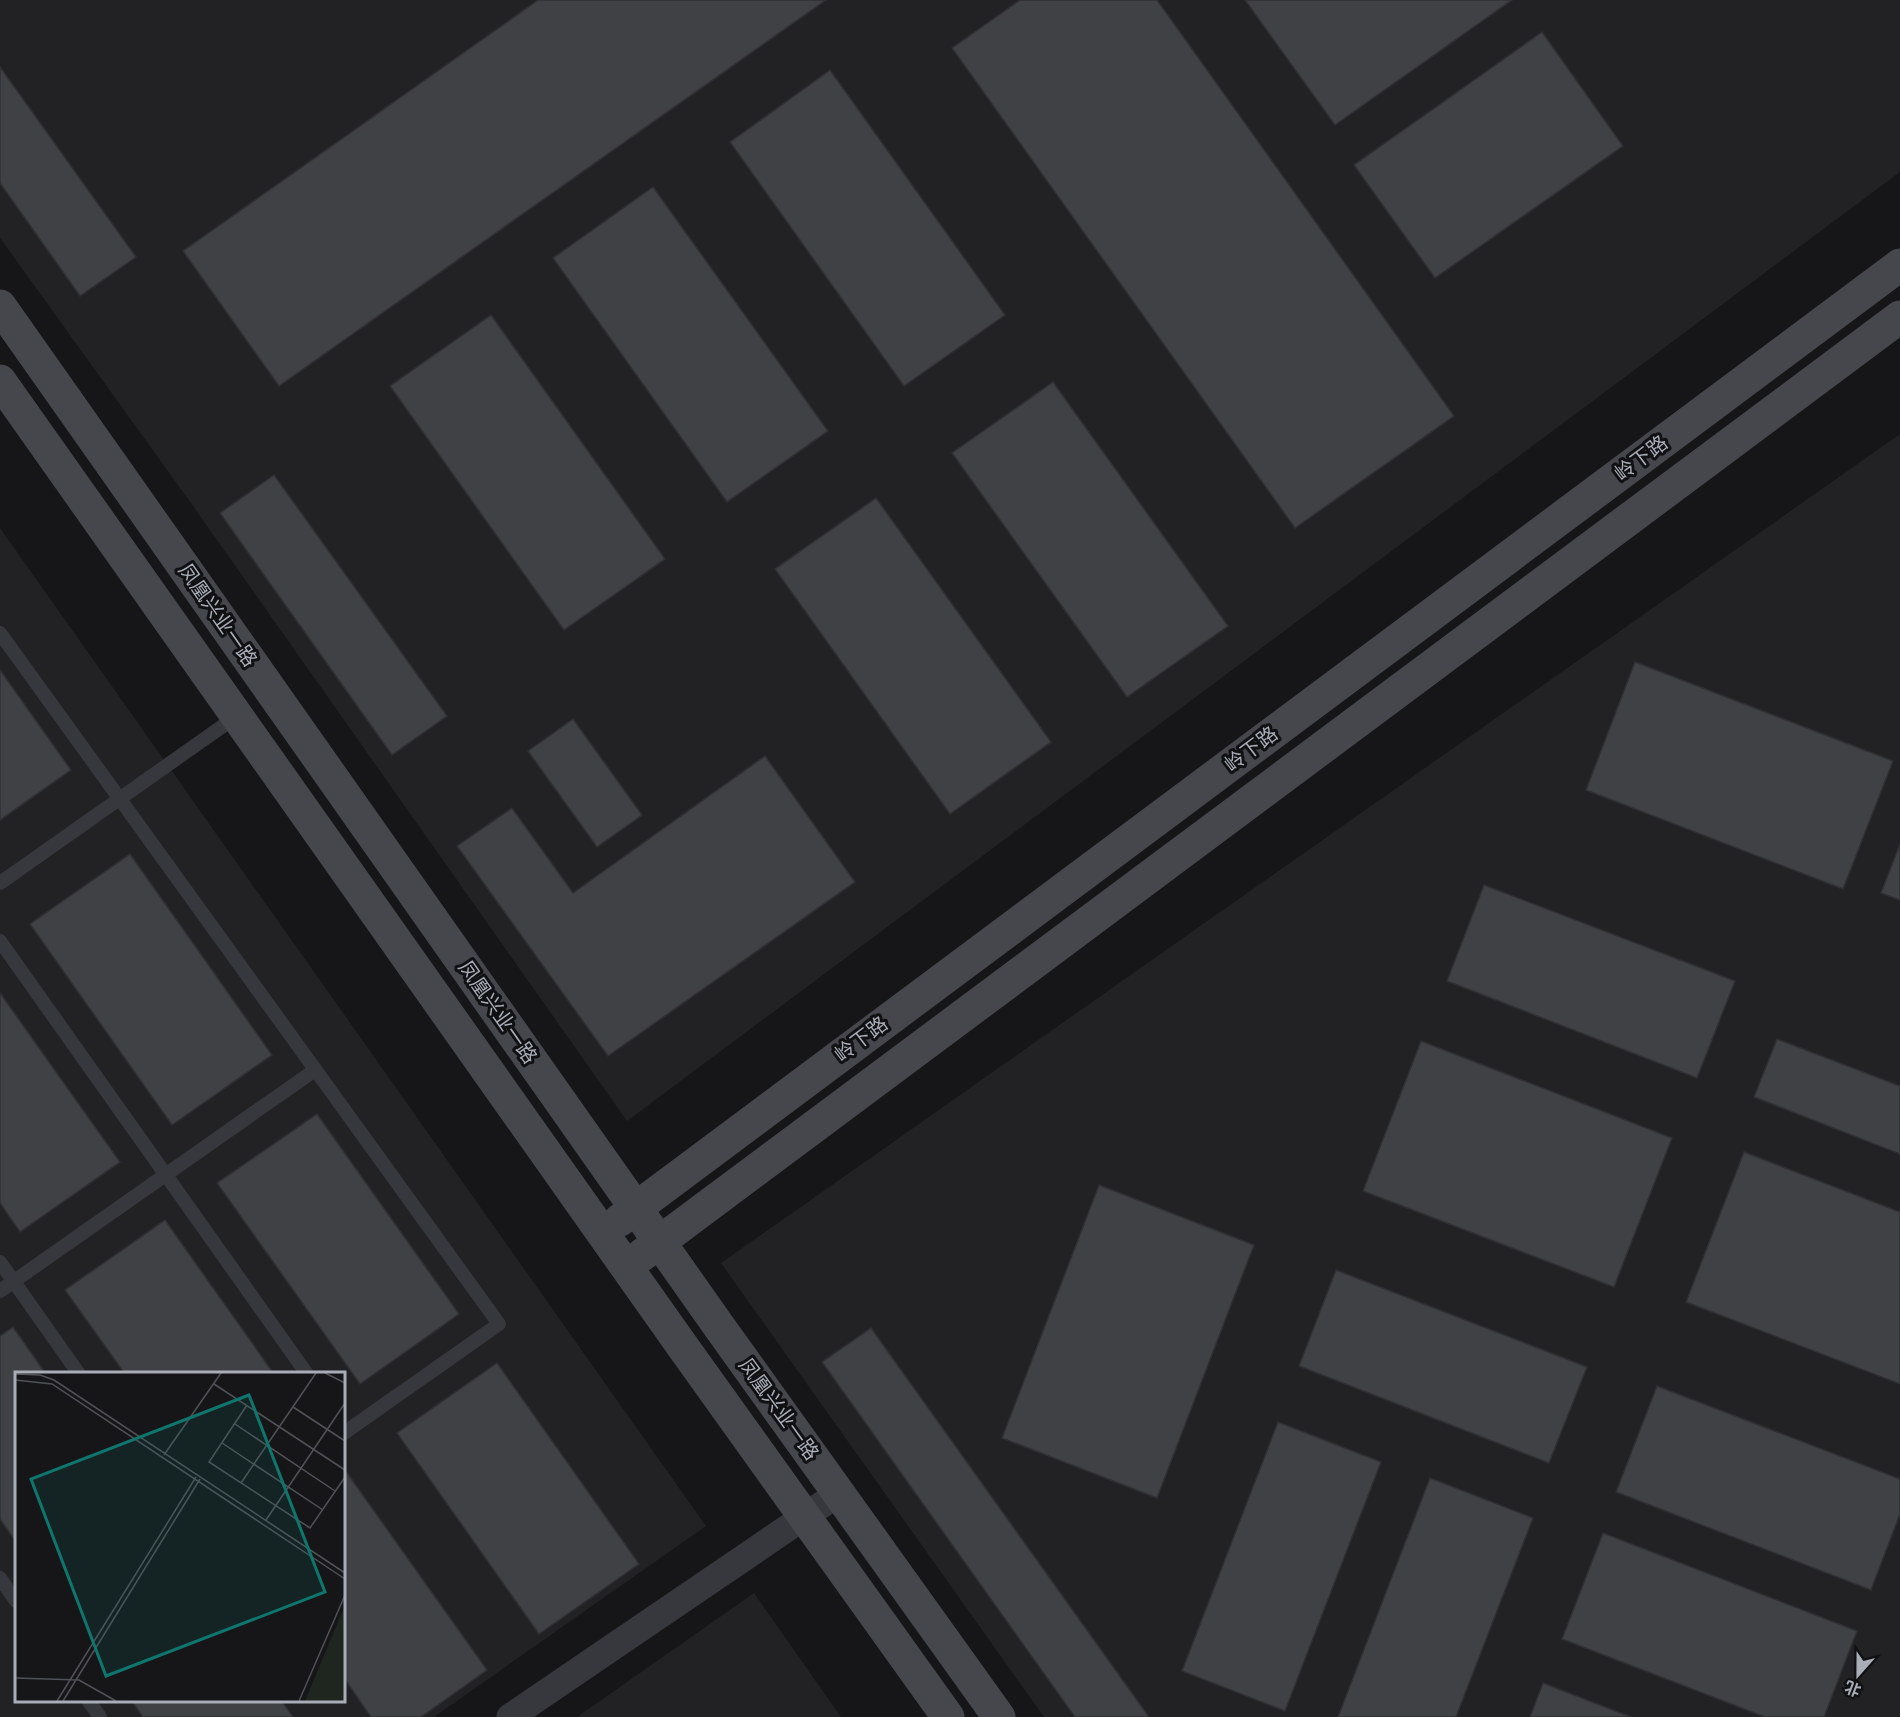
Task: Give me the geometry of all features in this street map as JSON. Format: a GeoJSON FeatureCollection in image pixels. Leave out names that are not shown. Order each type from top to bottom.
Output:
{"type":"FeatureCollection","features":[{"type":"Feature","properties":{"kind":"street","name":"岭下路"},"geometry":{"type":"LineString","coordinates":[[602,1233],[1900,265]]}},
{"type":"Feature","properties":{"kind":"street","name":"凤凰兴业一路"},"geometry":{"type":"LineString","coordinates":[[0,306],[659,1241],[999,1717]]}},
{"type":"Feature","properties":{"kind":"street","name":"岭下路"},"geometry":{"type":"LineString","coordinates":[[626,1267],[1900,317]]}},
{"type":"Feature","properties":{"kind":"street"},"geometry":{"type":"LineString","coordinates":[[0,381],[626,1267],[948,1717]]}},
{"type":"Feature","properties":{"kind":"street"},"geometry":{"type":"LineString","coordinates":[[510,1717],[839,1493]]}},
{"type":"Feature","properties":{"kind":"lane"},"geometry":{"type":"LineString","coordinates":[[0,633],[499,1324],[345,1429]]}},
{"type":"Feature","properties":{"kind":"lane"},"geometry":{"type":"LineString","coordinates":[[0,883],[237,716]]}},
{"type":"Feature","properties":{"kind":"lane"},"geometry":{"type":"LineString","coordinates":[[0,941],[306,1372]]}},
{"type":"Feature","properties":{"kind":"lane"},"geometry":{"type":"LineString","coordinates":[[0,1291],[315,1070]]}},
{"type":"Feature","properties":{"kind":"lane"},"geometry":{"type":"LineString","coordinates":[[0,1262],[78,1372]]}},
{"type":"Feature","properties":{"kind":"lane"},"geometry":{"type":"LineString","coordinates":[[0,1578],[15,1600]]}},
{"type":"Feature","properties":{"kind":"lane"},"geometry":{"type":"LineString","coordinates":[[89,1702],[100,1717]]}},
{"type":"Feature","properties":{"kind":"shaded area"},"geometry":{"type":"Polygon","coordinates":[[[0,0],[1900,0],[1900,172],[627,1121],[188,499],[0,238],[0,0]]]}},
{"type":"Feature","properties":{"kind":"shaded area"},"geometry":{"type":"Polygon","coordinates":[[[1900,434],[1900,1717],[1044,1717],[721,1263],[1900,434]]]}},
{"type":"Feature","properties":{"kind":"shaded area"},"geometry":{"type":"Polygon","coordinates":[[[0,528],[706,1526],[434,1717],[0,1717],[0,528]]]}},
{"type":"Feature","properties":{"kind":"shaded area"},"geometry":{"type":"Polygon","coordinates":[[[754,1593],[841,1717],[577,1717],[754,1593]]]}},
{"type":"Feature","properties":{"kind":"building"},"geometry":{"type":"Polygon","coordinates":[[[538,0],[826,0],[279,386],[183,251],[538,0]]]}},
{"type":"Feature","properties":{"kind":"building"},"geometry":{"type":"Polygon","coordinates":[[[1020,0],[1157,0],[1454,416],[1295,528],[952,48],[1020,0]]]}},
{"type":"Feature","properties":{"kind":"building"},"geometry":{"type":"Polygon","coordinates":[[[1245,0],[1512,0],[1335,125],[1245,0]]]}},
{"type":"Feature","properties":{"kind":"building"},"geometry":{"type":"Polygon","coordinates":[[[1542,32],[1623,146],[1435,278],[1354,165],[1542,32]]]}},
{"type":"Feature","properties":{"kind":"building"},"geometry":{"type":"Polygon","coordinates":[[[0,67],[136,257],[80,296],[0,183],[0,67]]]}},
{"type":"Feature","properties":{"kind":"building"},"geometry":{"type":"Polygon","coordinates":[[[830,70],[1005,315],[904,386],[730,142],[830,70]]]}},
{"type":"Feature","properties":{"kind":"building"},"geometry":{"type":"Polygon","coordinates":[[[653,187],[828,431],[727,502],[553,258],[653,187]]]}},
{"type":"Feature","properties":{"kind":"building"},"geometry":{"type":"Polygon","coordinates":[[[491,315],[665,559],[564,630],[390,386],[491,315]]]}},
{"type":"Feature","properties":{"kind":"building"},"geometry":{"type":"Polygon","coordinates":[[[1053,382],[1228,626],[1127,697],[952,453],[1053,382]]]}},
{"type":"Feature","properties":{"kind":"building"},"geometry":{"type":"Polygon","coordinates":[[[274,475],[447,716],[392,755],[220,513],[274,475]]]}},
{"type":"Feature","properties":{"kind":"building"},"geometry":{"type":"Polygon","coordinates":[[[876,498],[1051,742],[950,814],[775,569],[876,498]]]}},
{"type":"Feature","properties":{"kind":"building"},"geometry":{"type":"Polygon","coordinates":[[[1635,662],[1893,761],[1843,889],[1586,790],[1635,662]]]}},
{"type":"Feature","properties":{"kind":"building"},"geometry":{"type":"Polygon","coordinates":[[[0,670],[71,770],[0,820],[0,670]]]}},
{"type":"Feature","properties":{"kind":"building"},"geometry":{"type":"Polygon","coordinates":[[[573,719],[642,815],[597,847],[528,751],[573,719]]]}},
{"type":"Feature","properties":{"kind":"building"},"geometry":{"type":"Polygon","coordinates":[[[765,756],[855,882],[608,1056],[457,846],[512,808],[573,893],[765,756]]]}},
{"type":"Feature","properties":{"kind":"building"},"geometry":{"type":"Polygon","coordinates":[[[1900,844],[1900,900],[1881,893],[1900,844]]]}},
{"type":"Feature","properties":{"kind":"building"},"geometry":{"type":"Polygon","coordinates":[[[130,854],[272,1055],[172,1125],[30,924],[130,854]]]}},
{"type":"Feature","properties":{"kind":"building"},"geometry":{"type":"Polygon","coordinates":[[[1484,885],[1735,981],[1697,1078],[1447,981],[1484,885]]]}},
{"type":"Feature","properties":{"kind":"building"},"geometry":{"type":"Polygon","coordinates":[[[0,993],[120,1162],[20,1232],[0,1203],[0,993]]]}},
{"type":"Feature","properties":{"kind":"building"},"geometry":{"type":"Polygon","coordinates":[[[1777,1039],[1900,1086],[1900,1154],[1754,1097],[1777,1039]]]}},
{"type":"Feature","properties":{"kind":"building"},"geometry":{"type":"Polygon","coordinates":[[[1421,1041],[1672,1138],[1614,1287],[1363,1191],[1421,1041]]]}},
{"type":"Feature","properties":{"kind":"building"},"geometry":{"type":"Polygon","coordinates":[[[317,1114],[459,1314],[360,1384],[217,1183],[317,1114]]]}},
{"type":"Feature","properties":{"kind":"building"},"geometry":{"type":"Polygon","coordinates":[[[1744,1152],[1900,1212],[1900,1384],[1686,1302],[1744,1152]]]}},
{"type":"Feature","properties":{"kind":"building"},"geometry":{"type":"Polygon","coordinates":[[[1099,1185],[1254,1245],[1157,1498],[1002,1438],[1099,1185]]]}},
{"type":"Feature","properties":{"kind":"building"},"geometry":{"type":"Polygon","coordinates":[[[165,1220],[273,1372],[124,1372],[65,1290],[165,1220]]]}},
{"type":"Feature","properties":{"kind":"building"},"geometry":{"type":"Polygon","coordinates":[[[1336,1270],[1587,1367],[1549,1463],[1299,1366],[1336,1270]]]}},
{"type":"Feature","properties":{"kind":"building"},"geometry":{"type":"Polygon","coordinates":[[[13,1327],[45,1372],[15,1372],[15,1541],[0,1519],[0,1336],[13,1327]]]}},
{"type":"Feature","properties":{"kind":"building"},"geometry":{"type":"Polygon","coordinates":[[[871,1328],[1149,1717],[1075,1717],[822,1362],[871,1328]]]}},
{"type":"Feature","properties":{"kind":"building"},"geometry":{"type":"Polygon","coordinates":[[[497,1363],[639,1564],[539,1634],[397,1433],[497,1363]]]}},
{"type":"Feature","properties":{"kind":"building"},"geometry":{"type":"Polygon","coordinates":[[[1657,1386],[1900,1479],[1900,1514],[1871,1590],[1616,1492],[1657,1386]]]}},
{"type":"Feature","properties":{"kind":"building"},"geometry":{"type":"Polygon","coordinates":[[[1278,1422],[1381,1462],[1285,1711],[1182,1671],[1278,1422]]]}},
{"type":"Feature","properties":{"kind":"building"},"geometry":{"type":"Polygon","coordinates":[[[345,1470],[487,1670],[421,1717],[371,1717],[345,1679],[345,1470]]]}},
{"type":"Feature","properties":{"kind":"building"},"geometry":{"type":"Polygon","coordinates":[[[1430,1478],[1533,1518],[1456,1717],[1338,1717],[1430,1478]]]}},
{"type":"Feature","properties":{"kind":"building"},"geometry":{"type":"Polygon","coordinates":[[[1603,1533],[1857,1631],[1824,1717],[1765,1717],[1562,1639],[1603,1533]]]}},
{"type":"Feature","properties":{"kind":"building"},"geometry":{"type":"Polygon","coordinates":[[[1543,1683],[1631,1717],[1530,1717],[1543,1683]]]}},
{"type":"Feature","properties":{"kind":"building"},"geometry":{"type":"Polygon","coordinates":[[[132,1702],[282,1702],[293,1717],[143,1717],[132,1702]]]}}]}
